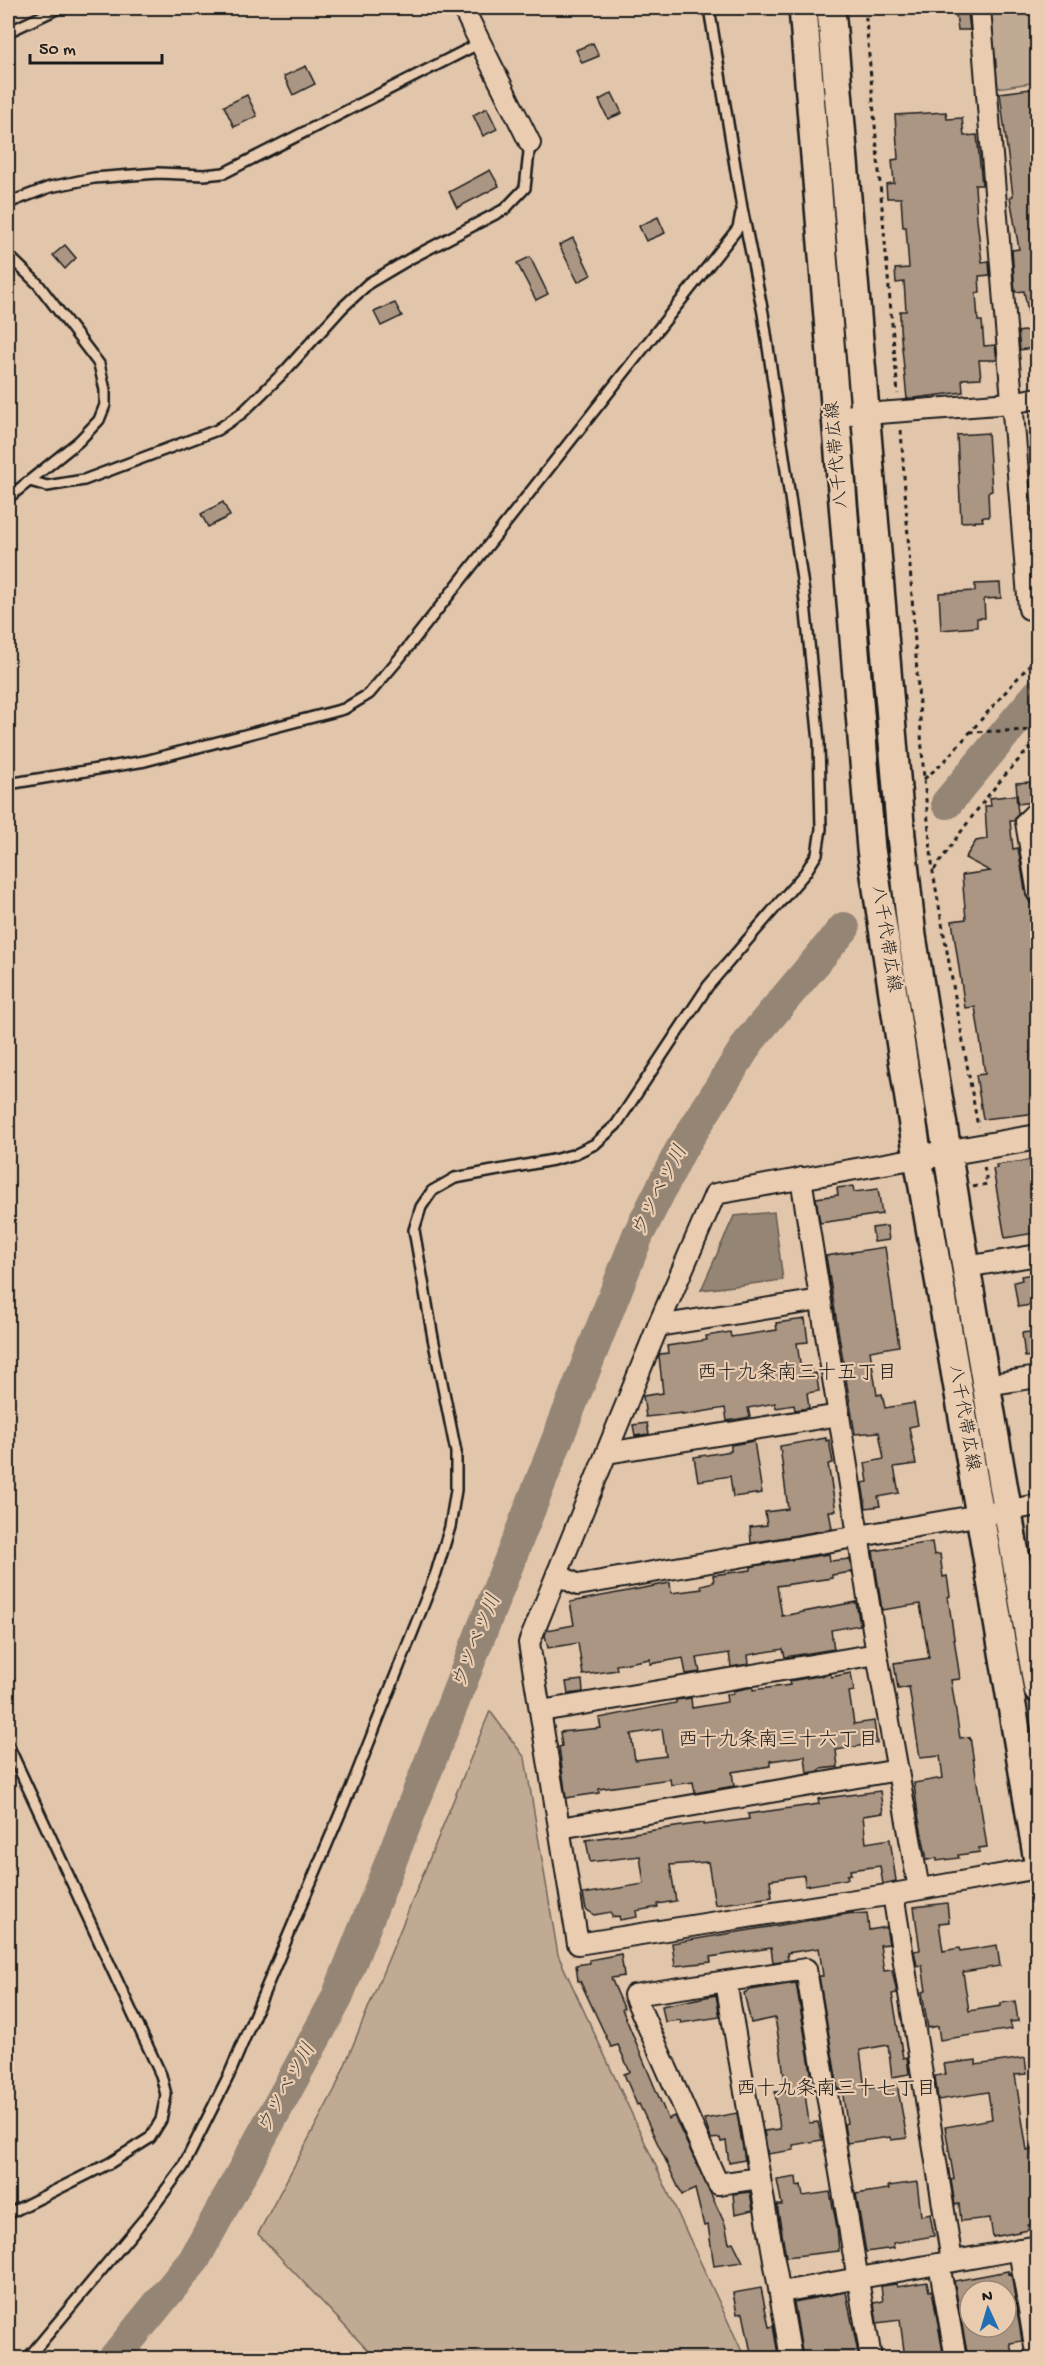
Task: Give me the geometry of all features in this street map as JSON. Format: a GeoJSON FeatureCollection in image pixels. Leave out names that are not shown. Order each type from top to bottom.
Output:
{"type":"FeatureCollection","features":[{"type":"Feature","properties":{"kind":"main road","name":"八千代帯広線"},"geometry":{"type":"LineString","coordinates":[[803,8],[871,849],[918,1158],[1038,1861]]}},
{"type":"Feature","properties":{"kind":"main road","name":"八千代帯広線"},"geometry":{"type":"LineString","coordinates":[[831,8],[910,914],[953,1190],[1038,1689]]}},
{"type":"Feature","properties":{"kind":"street"},"geometry":{"type":"LineString","coordinates":[[463,8],[530,143]]}},
{"type":"Feature","properties":{"kind":"street"},"geometry":{"type":"LineString","coordinates":[[980,8],[1029,609],[1038,609]]}},
{"type":"Feature","properties":{"kind":"street"},"geometry":{"type":"LineString","coordinates":[[835,417],[1011,403],[1038,398]]}},
{"type":"Feature","properties":{"kind":"street"},"geometry":{"type":"LineString","coordinates":[[1038,813],[1026,822],[1038,894]]}},
{"type":"Feature","properties":{"kind":"street"},"geometry":{"type":"LineString","coordinates":[[1038,1137],[715,1194],[658,1326],[529,1643],[561,1828],[578,1944],[892,1894],[1038,1868]]}},
{"type":"Feature","properties":{"kind":"street"},"geometry":{"type":"LineString","coordinates":[[801,1178],[877,1654],[919,1889]]}},
{"type":"Feature","properties":{"kind":"street"},"geometry":{"type":"LineString","coordinates":[[966,1267],[1038,1255]]}},
{"type":"Feature","properties":{"kind":"street"},"geometry":{"type":"LineString","coordinates":[[658,1326],[820,1300]]}},
{"type":"Feature","properties":{"kind":"street"},"geometry":{"type":"LineString","coordinates":[[986,1385],[1038,1377]]}},
{"type":"Feature","properties":{"kind":"street"},"geometry":{"type":"LineString","coordinates":[[607,1452],[839,1415]]}},
{"type":"Feature","properties":{"kind":"street"},"geometry":{"type":"LineString","coordinates":[[557,1574],[578,1585],[1038,1505]]}},
{"type":"Feature","properties":{"kind":"street"},"geometry":{"type":"LineString","coordinates":[[541,1711],[877,1654]]}},
{"type":"Feature","properties":{"kind":"street"},"geometry":{"type":"LineString","coordinates":[[561,1828],[898,1770]]}},
{"type":"Feature","properties":{"kind":"street"},"geometry":{"type":"LineString","coordinates":[[892,1894],[946,2263],[956,2358]]}},
{"type":"Feature","properties":{"kind":"street"},"geometry":{"type":"LineString","coordinates":[[760,2178],[718,2184],[634,1995],[806,1969],[871,2358]]}},
{"type":"Feature","properties":{"kind":"street"},"geometry":{"type":"LineString","coordinates":[[726,1982],[791,2358]]}},
{"type":"Feature","properties":{"kind":"street"},"geometry":{"type":"LineString","coordinates":[[781,2292],[1028,2247],[1037,2358]]}},
{"type":"Feature","properties":{"kind":"lane"},"geometry":{"type":"LineString","coordinates":[[8,32],[59,8]]}},
{"type":"Feature","properties":{"kind":"lane"},"geometry":{"type":"LineString","coordinates":[[28,2358],[145,2218],[183,2167],[229,2075],[333,1832],[436,1574],[450,1527],[456,1490],[456,1452],[414,1230],[421,1207],[432,1191],[455,1178],[572,1155],[595,1144],[616,1125],[708,986],[804,873],[817,854],[821,829],[819,742],[804,593],[763,313],[709,8]]}},
{"type":"Feature","properties":{"kind":"lane"},"geometry":{"type":"LineString","coordinates":[[8,203],[50,187],[94,177],[158,173],[204,175],[224,173],[480,43]]}},
{"type":"Feature","properties":{"kind":"lane"},"geometry":{"type":"LineString","coordinates":[[30,482],[46,486],[84,480],[217,430],[242,413],[285,371],[342,308],[369,283],[413,257],[506,209],[525,188],[530,143]]}},
{"type":"Feature","properties":{"kind":"lane"},"geometry":{"type":"LineString","coordinates":[[8,784],[145,761],[344,709],[369,693],[398,660],[738,228],[743,206]]}},
{"type":"Feature","properties":{"kind":"lane"},"geometry":{"type":"LineString","coordinates":[[8,255],[38,284],[99,364],[105,390],[105,405],[99,420],[79,441],[8,498]]}},
{"type":"Feature","properties":{"kind":"lane"},"geometry":{"type":"LineString","coordinates":[[8,1745],[161,2075],[166,2095],[161,2120],[150,2138],[110,2163],[8,2214]]}},
{"type":"Feature","properties":{"kind":"path"},"geometry":{"type":"LineString","coordinates":[[865,8],[900,411],[924,779],[933,872],[987,1184],[953,1190]]}},
{"type":"Feature","properties":{"kind":"path"},"geometry":{"type":"LineString","coordinates":[[924,779],[943,763],[1038,655]]}},
{"type":"Feature","properties":{"kind":"path"},"geometry":{"type":"LineString","coordinates":[[969,732],[1036,730]]}},
{"type":"Feature","properties":{"kind":"path"},"geometry":{"type":"LineString","coordinates":[[933,872],[1008,769],[1038,740]]}},
{"type":"Feature","properties":{"kind":"shaded area"},"geometry":{"type":"Polygon","coordinates":[[[990,8],[1037,8],[1037,82],[998,88],[990,8]]]}},
{"type":"Feature","properties":{"kind":"shaded area"},"geometry":{"type":"Polygon","coordinates":[[[774,1212],[783,1280],[701,1290],[734,1216],[774,1212]]]}},
{"type":"Feature","properties":{"kind":"shaded area"},"geometry":{"type":"Polygon","coordinates":[[[490,1711],[525,1758],[558,1955],[745,2358],[375,2358],[258,2234],[335,2089],[490,1711]]]}},
{"type":"Feature","properties":{"kind":"building"},"geometry":{"type":"Polygon","coordinates":[[[968,13],[970,30],[958,30],[956,14],[968,13]]]}},
{"type":"Feature","properties":{"kind":"building"},"geometry":{"type":"Polygon","coordinates":[[[593,43],[599,56],[582,63],[576,50],[593,43]]]}},
{"type":"Feature","properties":{"kind":"building"},"geometry":{"type":"Polygon","coordinates":[[[306,66],[315,84],[293,95],[284,76],[306,66]]]}},
{"type":"Feature","properties":{"kind":"building"},"geometry":{"type":"Polygon","coordinates":[[[1038,88],[1038,322],[1030,323],[1024,291],[1015,292],[1012,250],[1019,249],[1010,197],[1013,196],[1000,93],[1038,88]]]}},
{"type":"Feature","properties":{"kind":"building"},"geometry":{"type":"Polygon","coordinates":[[[612,93],[622,113],[608,119],[599,100],[612,93]]]}},
{"type":"Feature","properties":{"kind":"building"},"geometry":{"type":"Polygon","coordinates":[[[247,95],[257,116],[234,127],[224,106],[247,95]]]}},
{"type":"Feature","properties":{"kind":"building"},"geometry":{"type":"Polygon","coordinates":[[[487,108],[497,129],[483,136],[473,115],[487,108]]]}},
{"type":"Feature","properties":{"kind":"building"},"geometry":{"type":"Polygon","coordinates":[[[946,112],[947,119],[962,118],[964,136],[977,135],[982,185],[975,185],[977,220],[982,262],[989,261],[990,275],[979,276],[980,292],[976,293],[978,321],[982,321],[984,346],[995,345],[997,360],[979,360],[981,378],[962,379],[963,392],[907,399],[900,328],[900,311],[906,311],[904,282],[896,283],[895,269],[909,268],[906,227],[903,227],[901,198],[887,198],[886,184],[894,183],[892,160],[898,159],[895,115],[946,112]]]}},
{"type":"Feature","properties":{"kind":"building"},"geometry":{"type":"Polygon","coordinates":[[[490,170],[499,186],[457,208],[449,192],[490,170]]]}},
{"type":"Feature","properties":{"kind":"building"},"geometry":{"type":"Polygon","coordinates":[[[658,217],[665,233],[646,241],[639,226],[658,217]]]}},
{"type":"Feature","properties":{"kind":"building"},"geometry":{"type":"Polygon","coordinates":[[[573,238],[591,275],[578,282],[559,245],[573,238]]]}},
{"type":"Feature","properties":{"kind":"building"},"geometry":{"type":"Polygon","coordinates":[[[65,245],[76,258],[65,269],[53,255],[65,245]]]}},
{"type":"Feature","properties":{"kind":"building"},"geometry":{"type":"Polygon","coordinates":[[[530,257],[548,294],[536,300],[517,263],[530,257]]]}},
{"type":"Feature","properties":{"kind":"building"},"geometry":{"type":"Polygon","coordinates":[[[395,303],[402,316],[381,326],[374,312],[395,303]]]}},
{"type":"Feature","properties":{"kind":"building"},"geometry":{"type":"Polygon","coordinates":[[[1038,329],[1038,347],[1020,350],[1018,332],[1038,329]]]}},
{"type":"Feature","properties":{"kind":"building"},"geometry":{"type":"Polygon","coordinates":[[[988,433],[992,491],[988,492],[989,517],[982,517],[983,521],[961,522],[957,435],[988,433]]]}},
{"type":"Feature","properties":{"kind":"building"},"geometry":{"type":"Polygon","coordinates":[[[223,502],[230,516],[208,527],[201,514],[223,502]]]}},
{"type":"Feature","properties":{"kind":"building"},"geometry":{"type":"Polygon","coordinates":[[[1000,583],[1001,598],[984,599],[985,618],[977,618],[977,627],[941,630],[939,593],[975,591],[975,584],[1000,583]]]}},
{"type":"Feature","properties":{"kind":"building"},"geometry":{"type":"Polygon","coordinates":[[[1030,782],[1033,802],[1018,804],[1016,783],[1030,782]]]}},
{"type":"Feature","properties":{"kind":"building"},"geometry":{"type":"Polygon","coordinates":[[[1016,795],[1018,813],[1014,821],[1010,821],[1013,849],[1018,848],[1026,896],[1033,905],[1035,922],[1038,921],[1038,936],[1033,937],[1038,965],[1038,1049],[1033,1050],[1038,1078],[1038,1113],[983,1119],[976,1075],[985,1074],[975,1007],[965,1008],[952,921],[966,919],[962,875],[990,871],[965,858],[976,841],[987,839],[985,806],[991,806],[990,798],[1016,795]]]}},
{"type":"Feature","properties":{"kind":"building"},"geometry":{"type":"Polygon","coordinates":[[[1038,1159],[1038,1227],[1034,1228],[1035,1233],[1005,1238],[993,1169],[997,1168],[996,1165],[1038,1159]]]}},
{"type":"Feature","properties":{"kind":"building"},"geometry":{"type":"Polygon","coordinates":[[[853,1186],[854,1192],[878,1189],[882,1214],[820,1223],[816,1198],[838,1195],[837,1188],[853,1186]]]}},
{"type":"Feature","properties":{"kind":"building"},"geometry":{"type":"Polygon","coordinates":[[[887,1226],[889,1240],[874,1242],[872,1228],[887,1226]]]}},
{"type":"Feature","properties":{"kind":"building"},"geometry":{"type":"Polygon","coordinates":[[[885,1247],[899,1346],[870,1351],[877,1395],[882,1394],[885,1408],[914,1403],[918,1425],[909,1427],[916,1464],[894,1467],[899,1493],[878,1497],[880,1506],[866,1508],[862,1483],[868,1482],[865,1463],[884,1459],[879,1432],[855,1434],[826,1256],[885,1247]]]}},
{"type":"Feature","properties":{"kind":"building"},"geometry":{"type":"Polygon","coordinates":[[[1038,1273],[1038,1304],[1018,1307],[1014,1282],[1022,1280],[1021,1276],[1038,1273]]]}},
{"type":"Feature","properties":{"kind":"building"},"geometry":{"type":"Polygon","coordinates":[[[805,1319],[808,1342],[797,1343],[801,1371],[811,1370],[811,1374],[816,1373],[819,1391],[807,1393],[809,1408],[795,1410],[794,1405],[776,1408],[775,1403],[748,1408],[750,1417],[727,1421],[725,1408],[682,1415],[682,1413],[646,1417],[643,1396],[663,1393],[659,1356],[668,1353],[667,1346],[707,1340],[706,1336],[730,1332],[731,1337],[777,1330],[776,1323],[805,1319]]]}},
{"type":"Feature","properties":{"kind":"building"},"geometry":{"type":"Polygon","coordinates":[[[1038,1331],[1038,1355],[1025,1357],[1022,1333],[1038,1331]]]}},
{"type":"Feature","properties":{"kind":"building"},"geometry":{"type":"Polygon","coordinates":[[[647,1423],[649,1434],[635,1436],[633,1425],[647,1423]]]}},
{"type":"Feature","properties":{"kind":"building"},"geometry":{"type":"Polygon","coordinates":[[[826,1438],[826,1441],[829,1440],[833,1463],[828,1464],[836,1511],[829,1511],[832,1529],[751,1543],[750,1527],[767,1525],[765,1512],[788,1509],[780,1446],[826,1438]]]}},
{"type":"Feature","properties":{"kind":"building"},"geometry":{"type":"Polygon","coordinates":[[[754,1441],[762,1493],[733,1497],[730,1476],[698,1481],[694,1457],[731,1451],[731,1445],[754,1441]]]}},
{"type":"Feature","properties":{"kind":"building"},"geometry":{"type":"Polygon","coordinates":[[[932,1542],[934,1555],[940,1554],[943,1577],[947,1576],[960,1679],[951,1680],[960,1738],[970,1737],[987,1847],[979,1848],[980,1852],[958,1855],[959,1858],[937,1861],[937,1858],[927,1860],[914,1783],[943,1778],[940,1756],[920,1758],[909,1687],[898,1689],[894,1663],[929,1658],[920,1604],[882,1610],[873,1551],[932,1542]]]}},
{"type":"Feature","properties":{"kind":"building"},"geometry":{"type":"Polygon","coordinates":[[[829,1554],[830,1561],[850,1559],[852,1572],[832,1575],[832,1578],[777,1586],[782,1616],[856,1602],[860,1625],[831,1630],[834,1649],[785,1657],[783,1649],[748,1655],[749,1664],[731,1667],[729,1653],[697,1658],[700,1672],[686,1674],[683,1658],[650,1664],[650,1659],[616,1665],[617,1670],[583,1675],[578,1643],[548,1648],[545,1635],[547,1630],[574,1625],[570,1602],[670,1583],[671,1593],[702,1589],[701,1585],[714,1582],[713,1575],[751,1570],[754,1566],[829,1554]]]}},
{"type":"Feature","properties":{"kind":"building"},"geometry":{"type":"Polygon","coordinates":[[[851,1673],[854,1691],[849,1692],[854,1724],[874,1721],[877,1743],[836,1750],[838,1767],[807,1773],[805,1756],[770,1761],[770,1766],[732,1772],[734,1786],[695,1793],[693,1782],[671,1785],[670,1779],[599,1789],[599,1793],[566,1798],[559,1747],[562,1746],[560,1732],[601,1728],[599,1718],[676,1703],[676,1700],[691,1698],[692,1708],[727,1702],[726,1695],[733,1694],[733,1691],[753,1687],[753,1690],[790,1685],[789,1681],[831,1674],[831,1677],[851,1673]],[[662,1729],[631,1734],[635,1760],[666,1756],[662,1729]]]}},
{"type":"Feature","properties":{"kind":"building"},"geometry":{"type":"Polygon","coordinates":[[[582,1680],[583,1692],[568,1694],[566,1682],[582,1680]]]}},
{"type":"Feature","properties":{"kind":"building"},"geometry":{"type":"Polygon","coordinates":[[[880,1791],[883,1813],[863,1816],[866,1843],[890,1839],[896,1881],[883,1884],[880,1866],[850,1870],[851,1874],[847,1875],[848,1879],[805,1886],[804,1875],[770,1880],[772,1897],[715,1905],[708,1862],[670,1865],[676,1901],[636,1911],[637,1917],[620,1920],[619,1916],[612,1917],[611,1912],[594,1915],[586,1909],[583,1894],[644,1884],[640,1856],[590,1862],[586,1840],[696,1824],[749,1819],[748,1814],[819,1804],[818,1799],[880,1791]]]}},
{"type":"Feature","properties":{"kind":"building"},"geometry":{"type":"Polygon","coordinates":[[[947,1903],[949,1922],[939,1923],[943,1951],[959,1948],[960,1951],[997,1945],[1000,1966],[963,1972],[969,2011],[1001,2006],[1001,2003],[1015,2001],[1018,2021],[1010,2022],[1012,2029],[940,2040],[938,2026],[928,2028],[922,1992],[926,1991],[922,1965],[917,1966],[914,1951],[920,1950],[914,1907],[947,1903]]]}},
{"type":"Feature","properties":{"kind":"building"},"geometry":{"type":"Polygon","coordinates":[[[853,1913],[867,1913],[869,1930],[886,1927],[889,1944],[880,1945],[884,1971],[892,1970],[897,1993],[892,1994],[903,2058],[907,2057],[909,2074],[892,2077],[888,2045],[860,2050],[865,2089],[897,2084],[907,2138],[891,2140],[890,2137],[847,2143],[844,2124],[847,2123],[842,2089],[838,2089],[819,1976],[823,1976],[819,1948],[787,1953],[788,1960],[773,1962],[771,1948],[710,1957],[711,1962],[675,1966],[672,1943],[853,1913]]]}},
{"type":"Feature","properties":{"kind":"building"},"geometry":{"type":"Polygon","coordinates":[[[621,1954],[624,1976],[611,1978],[624,2008],[622,2009],[668,2119],[674,2116],[725,2224],[729,2243],[733,2242],[743,2262],[714,2266],[708,2225],[704,2226],[695,2189],[682,2195],[639,2104],[637,2105],[624,2074],[630,2072],[618,2045],[611,2047],[578,1981],[576,1965],[621,1954]]]}},
{"type":"Feature","properties":{"kind":"building"},"geometry":{"type":"Polygon","coordinates":[[[796,1983],[812,2078],[803,2079],[809,2123],[818,2122],[822,2140],[793,2145],[794,2150],[768,2154],[764,2131],[780,2129],[775,2092],[786,2091],[781,2053],[775,2018],[751,2023],[744,1993],[750,1990],[796,1983]]]}},
{"type":"Feature","properties":{"kind":"building"},"geometry":{"type":"Polygon","coordinates":[[[716,1995],[720,2017],[681,2023],[680,2020],[665,2022],[662,2006],[716,1995]]]}},
{"type":"Feature","properties":{"kind":"building"},"geometry":{"type":"Polygon","coordinates":[[[1025,2058],[1027,2074],[1015,2075],[1027,2150],[1032,2149],[1038,2184],[1038,2223],[1028,2225],[1029,2230],[993,2237],[990,2218],[961,2221],[959,2204],[955,2205],[951,2180],[954,2179],[945,2127],[992,2119],[988,2092],[938,2100],[935,2076],[946,2074],[944,2064],[976,2060],[976,2065],[1025,2058]]]}},
{"type":"Feature","properties":{"kind":"building"},"geometry":{"type":"Polygon","coordinates":[[[737,2113],[745,2160],[729,2163],[726,2141],[721,2142],[720,2138],[711,2139],[704,2119],[737,2113]]]}},
{"type":"Feature","properties":{"kind":"building"},"geometry":{"type":"Polygon","coordinates":[[[796,2177],[797,2186],[801,2185],[803,2196],[830,2192],[839,2251],[786,2257],[777,2205],[782,2205],[777,2180],[796,2177]]]}},
{"type":"Feature","properties":{"kind":"building"},"geometry":{"type":"Polygon","coordinates":[[[917,2182],[921,2216],[930,2214],[934,2236],[893,2243],[894,2248],[866,2252],[856,2194],[917,2182]]]}},
{"type":"Feature","properties":{"kind":"building"},"geometry":{"type":"Polygon","coordinates":[[[750,2192],[753,2210],[735,2214],[733,2194],[750,2192]]]}},
{"type":"Feature","properties":{"kind":"building"},"geometry":{"type":"Polygon","coordinates":[[[1008,2271],[1008,2274],[1011,2273],[1012,2279],[965,2279],[1008,2271]]]}},
{"type":"Feature","properties":{"kind":"building"},"geometry":{"type":"Polygon","coordinates":[[[958,2280],[958,2303],[954,2281],[958,2280]]]}},
{"type":"Feature","properties":{"kind":"building"},"geometry":{"type":"Polygon","coordinates":[[[927,2282],[929,2291],[932,2290],[944,2358],[905,2358],[900,2320],[877,2323],[874,2303],[883,2301],[881,2286],[896,2284],[897,2287],[927,2282]]]}},
{"type":"Feature","properties":{"kind":"building"},"geometry":{"type":"Polygon","coordinates":[[[761,2288],[769,2327],[773,2326],[778,2354],[752,2358],[743,2313],[737,2314],[733,2293],[761,2288]]]}},
{"type":"Feature","properties":{"kind":"building"},"geometry":{"type":"Polygon","coordinates":[[[846,2292],[859,2358],[803,2358],[794,2302],[846,2292]]]}},
{"type":"Feature","properties":{"kind":"building"},"geometry":{"type":"Polygon","coordinates":[[[1018,2316],[1022,2341],[1010,2343],[1013,2358],[968,2358],[965,2339],[1018,2339],[1018,2316]]]}},
{"type":"Feature","properties":{"kind":"waterway","name":"ウツベツ川"},"geometry":{"type":"LineString","coordinates":[[947,803],[1038,694]]}},
{"type":"Feature","properties":{"kind":"waterway","name":"ウツベツ川"},"geometry":{"type":"LineString","coordinates":[[114,2358],[194,2260],[336,2000],[638,1235],[680,1151],[750,1040],[844,928]]}},
{"type":"Feature","properties":{"kind":"district","name":"西十九条南三十五丁目"},"geometry":{"type":"Point","coordinates":[797,1374]}},
{"type":"Feature","properties":{"kind":"district","name":"西十九条南三十六丁目"},"geometry":{"type":"Point","coordinates":[778,1741]}},
{"type":"Feature","properties":{"kind":"district","name":"西十九条南三十七丁目"},"geometry":{"type":"Point","coordinates":[836,2090]}}]}
